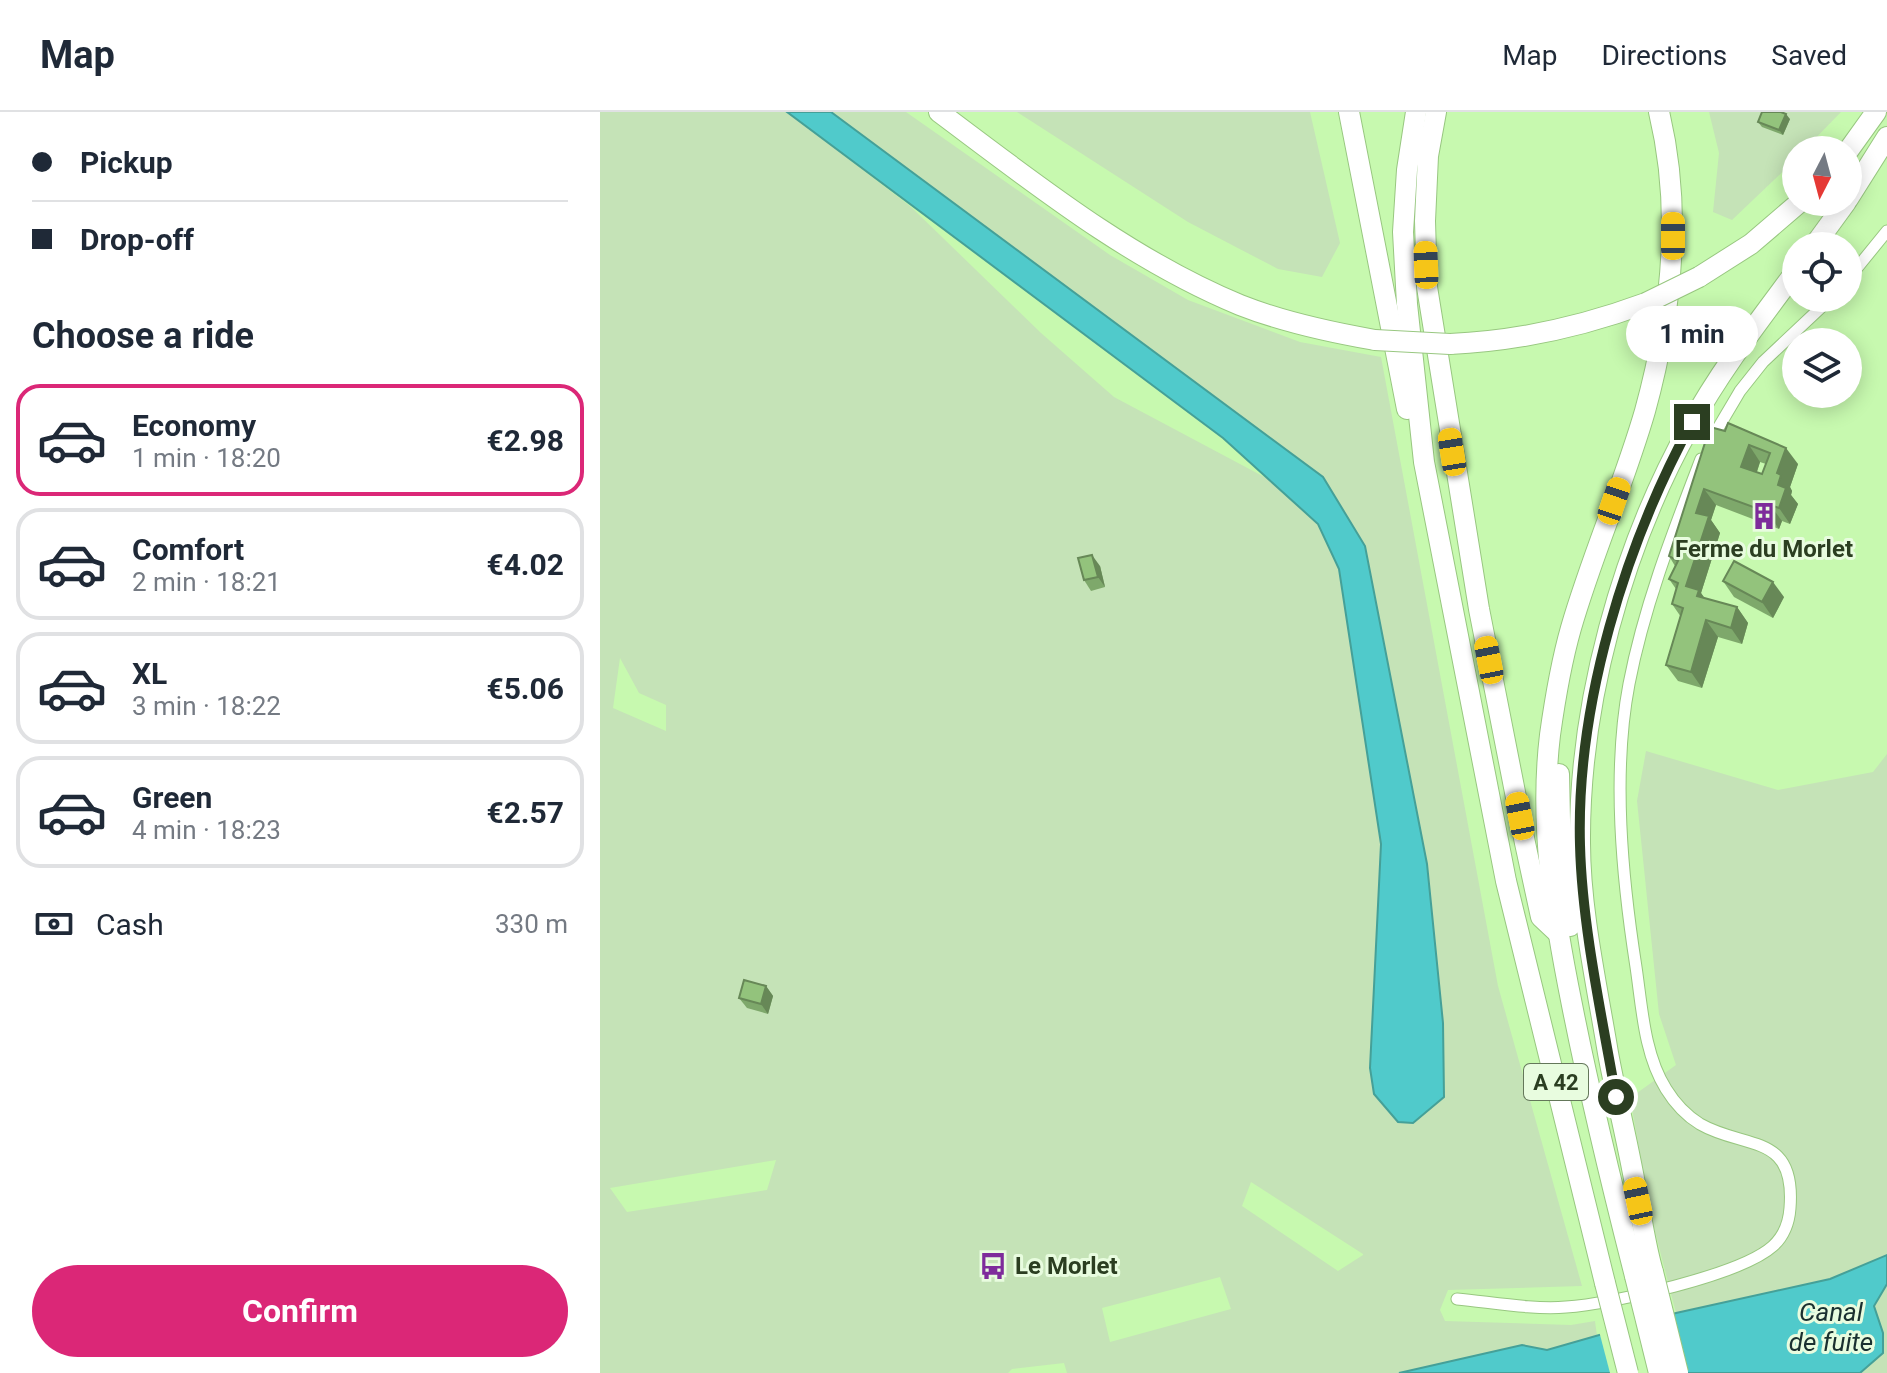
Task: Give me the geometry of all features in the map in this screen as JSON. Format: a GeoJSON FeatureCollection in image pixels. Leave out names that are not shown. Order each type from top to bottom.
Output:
{"type":"FeatureCollection","features":[{"type":"Feature","properties":{"kind":"highway"},"geometry":{"type":"LineString","coordinates":[[939,112],[1033,183],[1103,231],[1175,274],[1242,305],[1291,322],[1375,340],[1486,343],[1544,335],[1596,322],[1646,303],[1699,277],[1751,244],[1784,216]]}},
{"type":"Feature","properties":{"kind":"highway"},"geometry":{"type":"LineString","coordinates":[[1349,112],[1410,427],[1424,462]]}},
{"type":"Feature","properties":{"kind":"highway","name":"A 42"},"geometry":{"type":"LineString","coordinates":[[1416,112],[1407,170],[1403,232],[1407,304],[1424,462],[1506,881],[1628,1373]]}},
{"type":"Feature","properties":{"kind":"highway"},"geometry":{"type":"LineString","coordinates":[[1436,112],[1428,156],[1425,221],[1427,287],[1479,609],[1525,843],[1541,917],[1558,933]]}},
{"type":"Feature","properties":{"kind":"highway"},"geometry":{"type":"LineString","coordinates":[[1859,136],[1876,112]]}},
{"type":"Feature","properties":{"kind":"highway"},"geometry":{"type":"LineString","coordinates":[[1659,1373],[1644,1274],[1592,1105],[1558,933],[1548,863],[1546,808],[1550,737],[1558,681],[1570,630],[1644,414],[1667,309],[1673,261],[1673,212],[1660,118]]}},
{"type":"Feature","properties":{"kind":"highway"},"geometry":{"type":"LineString","coordinates":[[1862,176],[1887,137]]}},
{"type":"Feature","properties":{"kind":"highway","name":"A 42"},"geometry":{"type":"LineString","coordinates":[[1678,1373],[1644,1274],[1638,1201],[1603,1023],[1580,847],[1583,757],[1603,657],[1645,520],[1692,422],[1782,290]]}},
{"type":"Feature","properties":{"kind":"highway"},"geometry":{"type":"LineString","coordinates":[[1550,737],[1559,757],[1560,820],[1573,952],[1604,1096],[1631,1203],[1643,1237]]}},
{"type":"Feature","properties":{"kind":"street"},"geometry":{"type":"LineString","coordinates":[[1862,262],[1887,231]]}},
{"type":"Feature","properties":{"kind":"street"},"geometry":{"type":"LineString","coordinates":[[1457,1299],[1565,1308],[1645,1293],[1749,1261],[1773,1246],[1788,1222],[1789,1179],[1777,1155],[1768,1147],[1701,1125],[1669,1093],[1657,1073],[1626,904],[1622,851],[1622,742],[1628,686],[1642,627],[1703,453],[1740,391],[1763,362],[1816,312]]}},
{"type":"Feature","properties":{"kind":"green space"},"geometry":{"type":"Polygon","coordinates":[[[600,112],[787,112],[910,206],[1041,333],[1114,397],[1270,480],[1317,524],[1339,569],[1381,844],[1370,1068],[1374,1094],[1443,1023],[1427,864],[1365,546],[1323,477],[831,112],[906,112],[1110,255],[1188,300],[1300,342],[1381,357],[1498,986],[1582,1286],[1448,1290],[1440,1310],[1445,1321],[1571,1325],[1595,1321],[1597,1336],[1547,1350],[1522,1345],[1399,1373],[1067,1373],[1064,1363],[1012,1369],[1008,1373],[600,1373],[600,112]],[[620,658],[613,708],[666,731],[666,705],[639,693],[620,658]],[[776,1160],[610,1188],[627,1212],[767,1190],[776,1160]],[[1251,1182],[1242,1206],[1338,1271],[1363,1255],[1251,1182]],[[1220,1277],[1102,1308],[1110,1342],[1231,1309],[1220,1277]]]}},
{"type":"Feature","properties":{"kind":"green space"},"geometry":{"type":"Polygon","coordinates":[[[1017,112],[1310,112],[1340,243],[1322,277],[1278,269],[1188,222],[1017,112]]]}},
{"type":"Feature","properties":{"kind":"green space"},"geometry":{"type":"Polygon","coordinates":[[[1709,112],[1841,112],[1818,136],[1782,136],[1782,172],[1732,220],[1713,212],[1719,153],[1709,112]]]}},
{"type":"Feature","properties":{"kind":"green space"},"geometry":{"type":"Polygon","coordinates":[[[1646,751],[1778,790],[1873,772],[1887,754],[1887,1255],[1830,1279],[1676,1313],[1652,1220],[1630,1098],[1676,1065],[1659,1014],[1637,801],[1646,751]]]}},
{"type":"Feature","properties":{"kind":"green space"},"geometry":{"type":"Polygon","coordinates":[[[1887,1284],[1887,1373],[1860,1373],[1883,1353],[1883,1333],[1874,1305],[1887,1284]]]}},
{"type":"Feature","properties":{"kind":"water"},"geometry":{"type":"Polygon","coordinates":[[[787,112],[831,112],[1323,477],[1365,546],[1427,864],[1443,1023],[1444,1097],[1413,1123],[1398,1122],[1374,1094],[1370,1068],[1381,844],[1339,569],[1318,524],[1223,438],[787,112]]]}},
{"type":"Feature","properties":{"kind":"water","name":"Canal de fuite"},"geometry":{"type":"Polygon","coordinates":[[[1887,1255],[1887,1284],[1874,1306],[1883,1333],[1883,1353],[1860,1373],[1399,1373],[1522,1345],[1547,1350],[1676,1313],[1830,1279],[1887,1255]]]}},
{"type":"Feature","properties":{"kind":"pier"},"geometry":{"type":"Polygon","coordinates":[[[1671,1310],[1688,1373],[1610,1373],[1599,1331],[1671,1310]]]}},
{"type":"Feature","properties":{"kind":"building"},"geometry":{"type":"Polygon","coordinates":[[[1762,112],[1786,114],[1779,130],[1758,122],[1762,112]]]}},
{"type":"Feature","properties":{"kind":"building"},"geometry":{"type":"Polygon","coordinates":[[[1728,423],[1786,448],[1777,473],[1781,475],[1778,485],[1786,488],[1779,508],[1770,505],[1767,512],[1704,489],[1696,513],[1709,516],[1686,586],[1699,590],[1697,596],[1737,607],[1731,628],[1706,620],[1691,672],[1666,665],[1683,608],[1672,604],[1678,583],[1669,579],[1678,561],[1669,556],[1710,427],[1725,431],[1728,423]],[[1749,445],[1741,467],[1762,474],[1770,453],[1749,445]]]}},
{"type":"Feature","properties":{"kind":"building"},"geometry":{"type":"Polygon","coordinates":[[[1092,555],[1098,577],[1084,580],[1078,558],[1092,555]]]}},
{"type":"Feature","properties":{"kind":"building"},"geometry":{"type":"Polygon","coordinates":[[[1734,561],[1773,582],[1762,602],[1723,581],[1734,561]]]}},
{"type":"Feature","properties":{"kind":"building"},"geometry":{"type":"Polygon","coordinates":[[[744,980],[766,986],[761,1004],[739,998],[744,980]]]}},
{"type":"Feature","properties":{"kind":"place","name":"Ferme du Morlet"},"geometry":{"type":"Point","coordinates":[1764,516]}},
{"type":"Feature","properties":{"kind":"place","name":"Le Morlet"},"geometry":{"type":"Point","coordinates":[993,1266]}},
{"type":"Feature","properties":{"kind":"route"},"geometry":{"type":"LineString","coordinates":[[1616,1097],[1583,886],[1580,847],[1583,757],[1603,657],[1628,570],[1645,520],[1692,422]]}}]}
